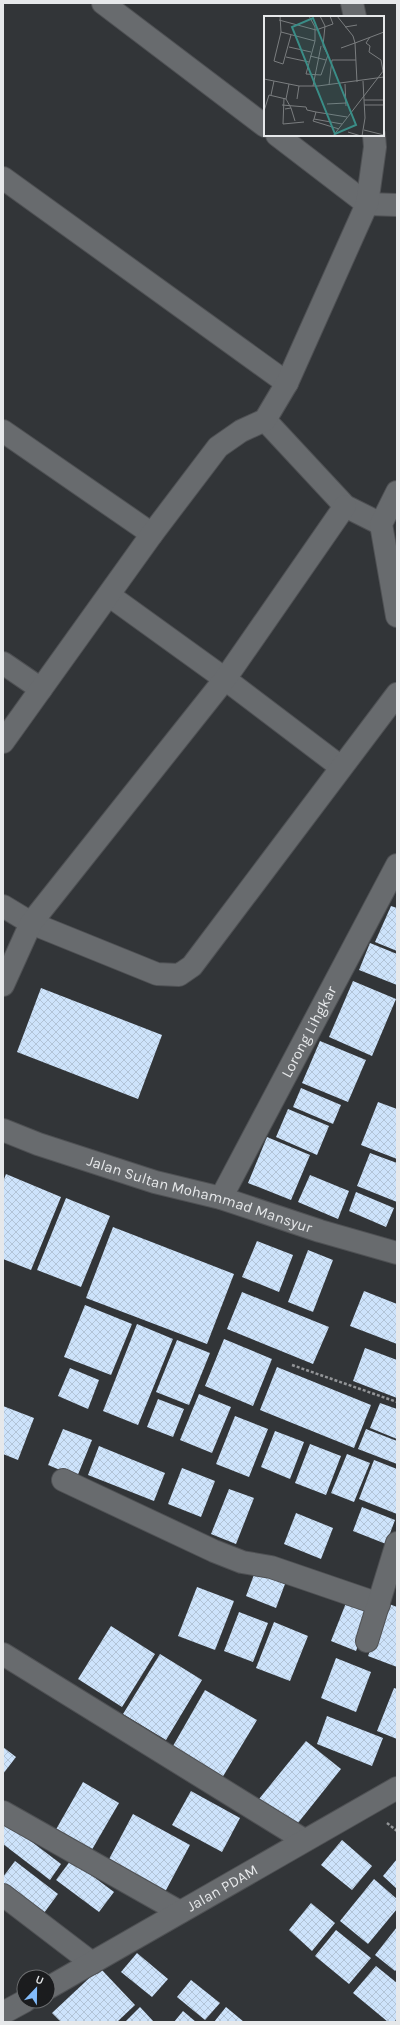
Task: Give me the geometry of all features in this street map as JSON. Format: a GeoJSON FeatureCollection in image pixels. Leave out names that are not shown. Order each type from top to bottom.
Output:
{"type":"FeatureCollection","features":[{"type":"Feature","properties":{"kind":"street"},"geometry":{"type":"LineString","coordinates":[[103,3],[264,125]]}},
{"type":"Feature","properties":{"kind":"street"},"geometry":{"type":"LineString","coordinates":[[352,3],[355,16]]}},
{"type":"Feature","properties":{"kind":"street"},"geometry":{"type":"LineString","coordinates":[[278,136],[367,204],[397,205]]}},
{"type":"Feature","properties":{"kind":"street"},"geometry":{"type":"LineString","coordinates":[[3,742],[110,596],[152,534],[218,447],[241,431],[265,420],[287,383],[367,204],[375,147],[374,136]]}},
{"type":"Feature","properties":{"kind":"street"},"geometry":{"type":"LineString","coordinates":[[3,178],[287,383]]}},
{"type":"Feature","properties":{"kind":"street"},"geometry":{"type":"LineString","coordinates":[[265,420],[345,506],[381,524]]}},
{"type":"Feature","properties":{"kind":"street"},"geometry":{"type":"LineString","coordinates":[[3,431],[152,534]]}},
{"type":"Feature","properties":{"kind":"street"},"geometry":{"type":"LineString","coordinates":[[397,492],[381,524],[397,616]]}},
{"type":"Feature","properties":{"kind":"street"},"geometry":{"type":"LineString","coordinates":[[3,985],[31,923],[225,679],[345,506]]}},
{"type":"Feature","properties":{"kind":"street"},"geometry":{"type":"LineString","coordinates":[[110,596],[225,679],[341,767]]}},
{"type":"Feature","properties":{"kind":"street"},"geometry":{"type":"LineString","coordinates":[[3,663],[41,689]]}},
{"type":"Feature","properties":{"kind":"street"},"geometry":{"type":"LineString","coordinates":[[3,906],[31,923],[157,974],[179,975],[192,966],[397,694]]}},
{"type":"Feature","properties":{"kind":"street","name":"Lorong Lihgkar"},"geometry":{"type":"LineString","coordinates":[[221,1198],[397,865]]}},
{"type":"Feature","properties":{"kind":"street","name":"Jalan Sultan Mohammad Mansyur"},"geometry":{"type":"LineString","coordinates":[[3,1130],[38,1144],[155,1182],[221,1198],[320,1231],[397,1253]]}},
{"type":"Feature","properties":{"kind":"street"},"geometry":{"type":"LineString","coordinates":[[62,1480],[214,1551],[242,1562],[271,1567],[379,1604]]}},
{"type":"Feature","properties":{"kind":"street"},"geometry":{"type":"LineString","coordinates":[[367,1641],[397,1543]]}},
{"type":"Feature","properties":{"kind":"street"},"geometry":{"type":"LineString","coordinates":[[3,1654],[304,1840]]}},
{"type":"Feature","properties":{"kind":"street","name":"Jalan PDAM"},"geometry":{"type":"LineString","coordinates":[[56,1983],[397,1788]]}},
{"type":"Feature","properties":{"kind":"street"},"geometry":{"type":"LineString","coordinates":[[3,1812],[180,1912]]}},
{"type":"Feature","properties":{"kind":"street"},"geometry":{"type":"LineString","coordinates":[[3,1895],[92,1963]]}},
{"type":"Feature","properties":{"kind":"street"},"geometry":{"type":"LineString","coordinates":[[3,2013],[16,2006]]}},
{"type":"Feature","properties":{"kind":"path"},"geometry":{"type":"LineString","coordinates":[[292,1365],[397,1402]]}},
{"type":"Feature","properties":{"kind":"building"},"geometry":{"type":"Polygon","coordinates":[[[391,906],[397,908],[397,951],[375,942],[391,906]]]}},
{"type":"Feature","properties":{"kind":"building"},"geometry":{"type":"Polygon","coordinates":[[[370,943],[397,954],[397,985],[359,970],[370,943]]]}},
{"type":"Feature","properties":{"kind":"building"},"geometry":{"type":"Polygon","coordinates":[[[353,981],[396,999],[372,1056],[329,1037],[353,981]]]}},
{"type":"Feature","properties":{"kind":"building"},"geometry":{"type":"Polygon","coordinates":[[[41,988],[162,1035],[138,1099],[17,1052],[41,988]]]}},
{"type":"Feature","properties":{"kind":"building"},"geometry":{"type":"Polygon","coordinates":[[[320,1041],[366,1060],[348,1102],[302,1083],[320,1041]]]}},
{"type":"Feature","properties":{"kind":"building"},"geometry":{"type":"Polygon","coordinates":[[[301,1088],[341,1105],[333,1124],[293,1107],[301,1088]]]}},
{"type":"Feature","properties":{"kind":"building"},"geometry":{"type":"Polygon","coordinates":[[[378,1102],[397,1109],[397,1159],[361,1145],[378,1102]]]}},
{"type":"Feature","properties":{"kind":"building"},"geometry":{"type":"Polygon","coordinates":[[[288,1109],[329,1126],[317,1155],[276,1137],[288,1109]]]}},
{"type":"Feature","properties":{"kind":"building"},"geometry":{"type":"Polygon","coordinates":[[[267,1137],[310,1155],[291,1200],[248,1183],[267,1137]]]}},
{"type":"Feature","properties":{"kind":"building"},"geometry":{"type":"Polygon","coordinates":[[[370,1153],[397,1163],[397,1202],[357,1186],[370,1153]]]}},
{"type":"Feature","properties":{"kind":"building"},"geometry":{"type":"Polygon","coordinates":[[[6,1174],[61,1197],[31,1270],[3,1259],[3,1182],[6,1174]]]}},
{"type":"Feature","properties":{"kind":"building"},"geometry":{"type":"Polygon","coordinates":[[[310,1175],[349,1191],[338,1219],[298,1202],[310,1175]]]}},
{"type":"Feature","properties":{"kind":"building"},"geometry":{"type":"Polygon","coordinates":[[[356,1192],[394,1208],[386,1227],[349,1211],[356,1192]]]}},
{"type":"Feature","properties":{"kind":"building"},"geometry":{"type":"Polygon","coordinates":[[[66,1198],[110,1216],[81,1287],[37,1270],[66,1198]]]}},
{"type":"Feature","properties":{"kind":"building"},"geometry":{"type":"Polygon","coordinates":[[[113,1227],[234,1274],[207,1344],[86,1298],[113,1227]]]}},
{"type":"Feature","properties":{"kind":"building"},"geometry":{"type":"Polygon","coordinates":[[[257,1241],[293,1255],[279,1292],[242,1277],[257,1241]]]}},
{"type":"Feature","properties":{"kind":"building"},"geometry":{"type":"Polygon","coordinates":[[[308,1250],[333,1260],[313,1312],[288,1302],[308,1250]]]}},
{"type":"Feature","properties":{"kind":"building"},"geometry":{"type":"Polygon","coordinates":[[[364,1291],[397,1304],[397,1344],[350,1326],[364,1291]]]}},
{"type":"Feature","properties":{"kind":"building"},"geometry":{"type":"Polygon","coordinates":[[[242,1292],[329,1327],[313,1364],[227,1329],[242,1292]]]}},
{"type":"Feature","properties":{"kind":"building"},"geometry":{"type":"Polygon","coordinates":[[[85,1305],[132,1324],[111,1375],[64,1357],[85,1305]]]}},
{"type":"Feature","properties":{"kind":"building"},"geometry":{"type":"Polygon","coordinates":[[[137,1324],[173,1339],[138,1425],[103,1411],[137,1324]]]}},
{"type":"Feature","properties":{"kind":"building"},"geometry":{"type":"Polygon","coordinates":[[[224,1339],[272,1359],[253,1406],[205,1386],[224,1339]]]}},
{"type":"Feature","properties":{"kind":"building"},"geometry":{"type":"Polygon","coordinates":[[[177,1340],[210,1353],[189,1405],[156,1392],[177,1340]]]}},
{"type":"Feature","properties":{"kind":"building"},"geometry":{"type":"Polygon","coordinates":[[[365,1348],[397,1360],[397,1398],[353,1381],[365,1348]]]}},
{"type":"Feature","properties":{"kind":"building"},"geometry":{"type":"Polygon","coordinates":[[[277,1367],[371,1405],[354,1448],[260,1410],[277,1367]]]}},
{"type":"Feature","properties":{"kind":"building"},"geometry":{"type":"Polygon","coordinates":[[[70,1368],[99,1380],[88,1409],[58,1396],[70,1368]]]}},
{"type":"Feature","properties":{"kind":"building"},"geometry":{"type":"Polygon","coordinates":[[[199,1394],[231,1407],[212,1453],[180,1440],[199,1394]]]}},
{"type":"Feature","properties":{"kind":"building"},"geometry":{"type":"Polygon","coordinates":[[[158,1399],[184,1409],[173,1437],[147,1427],[158,1399]]]}},
{"type":"Feature","properties":{"kind":"building"},"geometry":{"type":"Polygon","coordinates":[[[380,1403],[397,1409],[397,1439],[370,1428],[380,1403]]]}},
{"type":"Feature","properties":{"kind":"building"},"geometry":{"type":"Polygon","coordinates":[[[3,1406],[34,1418],[18,1460],[3,1454],[3,1406]]]}},
{"type":"Feature","properties":{"kind":"building"},"geometry":{"type":"Polygon","coordinates":[[[235,1416],[268,1429],[249,1477],[216,1464],[235,1416]]]}},
{"type":"Feature","properties":{"kind":"building"},"geometry":{"type":"Polygon","coordinates":[[[63,1429],[92,1440],[77,1477],[48,1465],[63,1429]]]}},
{"type":"Feature","properties":{"kind":"building"},"geometry":{"type":"Polygon","coordinates":[[[366,1429],[397,1441],[397,1464],[358,1449],[366,1429]]]}},
{"type":"Feature","properties":{"kind":"building"},"geometry":{"type":"Polygon","coordinates":[[[275,1431],[304,1442],[290,1479],[261,1467],[275,1431]]]}},
{"type":"Feature","properties":{"kind":"building"},"geometry":{"type":"Polygon","coordinates":[[[310,1444],[341,1456],[326,1495],[295,1483],[310,1444]]]}},
{"type":"Feature","properties":{"kind":"building"},"geometry":{"type":"Polygon","coordinates":[[[99,1446],[165,1473],[154,1501],[88,1475],[99,1446]]]}},
{"type":"Feature","properties":{"kind":"building"},"geometry":{"type":"Polygon","coordinates":[[[347,1454],[370,1463],[354,1502],[331,1493],[347,1454]]]}},
{"type":"Feature","properties":{"kind":"building"},"geometry":{"type":"Polygon","coordinates":[[[374,1460],[397,1469],[397,1514],[359,1499],[374,1460]]]}},
{"type":"Feature","properties":{"kind":"building"},"geometry":{"type":"Polygon","coordinates":[[[182,1468],[215,1481],[201,1517],[168,1504],[182,1468]]]}},
{"type":"Feature","properties":{"kind":"building"},"geometry":{"type":"Polygon","coordinates":[[[229,1489],[254,1498],[236,1544],[211,1534],[229,1489]]]}},
{"type":"Feature","properties":{"kind":"building"},"geometry":{"type":"Polygon","coordinates":[[[362,1507],[395,1520],[386,1544],[353,1531],[362,1507]]]}},
{"type":"Feature","properties":{"kind":"building"},"geometry":{"type":"Polygon","coordinates":[[[296,1513],[333,1528],[321,1559],[284,1544],[296,1513]]]}},
{"type":"Feature","properties":{"kind":"building"},"geometry":{"type":"Polygon","coordinates":[[[255,1572],[285,1584],[276,1608],[246,1596],[255,1572]]]}},
{"type":"Feature","properties":{"kind":"building"},"geometry":{"type":"Polygon","coordinates":[[[197,1587],[234,1601],[215,1650],[178,1636],[197,1587]]]}},
{"type":"Feature","properties":{"kind":"building"},"geometry":{"type":"Polygon","coordinates":[[[346,1603],[371,1612],[356,1651],[331,1641],[346,1603]]]}},
{"type":"Feature","properties":{"kind":"building"},"geometry":{"type":"Polygon","coordinates":[[[389,1604],[397,1607],[397,1667],[368,1656],[389,1604]]]}},
{"type":"Feature","properties":{"kind":"building"},"geometry":{"type":"Polygon","coordinates":[[[239,1612],[268,1623],[253,1662],[224,1651],[239,1612]]]}},
{"type":"Feature","properties":{"kind":"building"},"geometry":{"type":"Polygon","coordinates":[[[274,1622],[308,1636],[290,1681],[256,1668],[274,1622]]]}},
{"type":"Feature","properties":{"kind":"building"},"geometry":{"type":"Polygon","coordinates":[[[111,1626],[155,1654],[122,1707],[78,1679],[111,1626]]]}},
{"type":"Feature","properties":{"kind":"building"},"geometry":{"type":"Polygon","coordinates":[[[160,1654],[202,1680],[166,1740],[123,1714],[160,1654]]]}},
{"type":"Feature","properties":{"kind":"building"},"geometry":{"type":"Polygon","coordinates":[[[336,1658],[371,1672],[356,1712],[321,1698],[336,1658]]]}},
{"type":"Feature","properties":{"kind":"building"},"geometry":{"type":"Polygon","coordinates":[[[394,1688],[397,1689],[397,1739],[377,1731],[394,1688]]]}},
{"type":"Feature","properties":{"kind":"building"},"geometry":{"type":"Polygon","coordinates":[[[205,1690],[257,1720],[219,1783],[169,1753],[205,1690]]]}},
{"type":"Feature","properties":{"kind":"building"},"geometry":{"type":"Polygon","coordinates":[[[327,1716],[383,1738],[372,1766],[317,1744],[327,1716]]]}},
{"type":"Feature","properties":{"kind":"building"},"geometry":{"type":"Polygon","coordinates":[[[306,1741],[341,1769],[294,1828],[259,1799],[306,1741]]]}},
{"type":"Feature","properties":{"kind":"building"},"geometry":{"type":"Polygon","coordinates":[[[3,1747],[16,1757],[3,1774],[3,1747]]]}},
{"type":"Feature","properties":{"kind":"building"},"geometry":{"type":"Polygon","coordinates":[[[83,1782],[119,1803],[90,1853],[54,1833],[83,1782]]]}},
{"type":"Feature","properties":{"kind":"building"},"geometry":{"type":"Polygon","coordinates":[[[191,1791],[240,1818],[222,1852],[172,1825],[191,1791]]]}},
{"type":"Feature","properties":{"kind":"building"},"geometry":{"type":"Polygon","coordinates":[[[133,1814],[190,1845],[165,1892],[108,1861],[133,1814]]]}},
{"type":"Feature","properties":{"kind":"building"},"geometry":{"type":"Polygon","coordinates":[[[3,1820],[61,1864],[50,1880],[3,1844],[3,1820]]]}},
{"type":"Feature","properties":{"kind":"building"},"geometry":{"type":"Polygon","coordinates":[[[342,1840],[372,1866],[352,1890],[321,1865],[342,1840]]]}},
{"type":"Feature","properties":{"kind":"building"},"geometry":{"type":"Polygon","coordinates":[[[397,1859],[397,1889],[383,1876],[397,1859]]]}},
{"type":"Feature","properties":{"kind":"building"},"geometry":{"type":"Polygon","coordinates":[[[71,1860],[114,1892],[99,1912],[56,1880],[71,1860]]]}},
{"type":"Feature","properties":{"kind":"building"},"geometry":{"type":"Polygon","coordinates":[[[15,1861],[58,1894],[41,1917],[3,1889],[3,1877],[15,1861]]]}},
{"type":"Feature","properties":{"kind":"building"},"geometry":{"type":"Polygon","coordinates":[[[374,1879],[397,1899],[397,1909],[368,1944],[340,1921],[374,1879]]]}},
{"type":"Feature","properties":{"kind":"building"},"geometry":{"type":"Polygon","coordinates":[[[311,1903],[335,1923],[312,1951],[289,1930],[311,1903]]]}},
{"type":"Feature","properties":{"kind":"building"},"geometry":{"type":"Polygon","coordinates":[[[397,1927],[397,1969],[395,1971],[375,1955],[397,1927]]]}},
{"type":"Feature","properties":{"kind":"building"},"geometry":{"type":"Polygon","coordinates":[[[336,1930],[371,1958],[349,1984],[315,1956],[336,1930]]]}},
{"type":"Feature","properties":{"kind":"building"},"geometry":{"type":"Polygon","coordinates":[[[137,1953],[168,1979],[152,1997],[121,1972],[137,1953]]]}},
{"type":"Feature","properties":{"kind":"building"},"geometry":{"type":"Polygon","coordinates":[[[376,1966],[397,1983],[397,2019],[394,2022],[388,2022],[353,1993],[376,1966]]]}},
{"type":"Feature","properties":{"kind":"building"},"geometry":{"type":"Polygon","coordinates":[[[100,1968],[135,2005],[117,2022],[61,2022],[52,2013],[100,1968]]]}},
{"type":"Feature","properties":{"kind":"building"},"geometry":{"type":"Polygon","coordinates":[[[191,1980],[220,2003],[205,2020],[177,1997],[191,1980]]]}},
{"type":"Feature","properties":{"kind":"building"},"geometry":{"type":"Polygon","coordinates":[[[140,2007],[154,2022],[125,2022],[140,2007]]]}},
{"type":"Feature","properties":{"kind":"building"},"geometry":{"type":"Polygon","coordinates":[[[226,2007],[244,2022],[214,2022],[226,2007]]]}},
{"type":"Feature","properties":{"kind":"building"},"geometry":{"type":"Polygon","coordinates":[[[183,2011],[196,2022],[174,2022],[183,2011]]]}}]}
